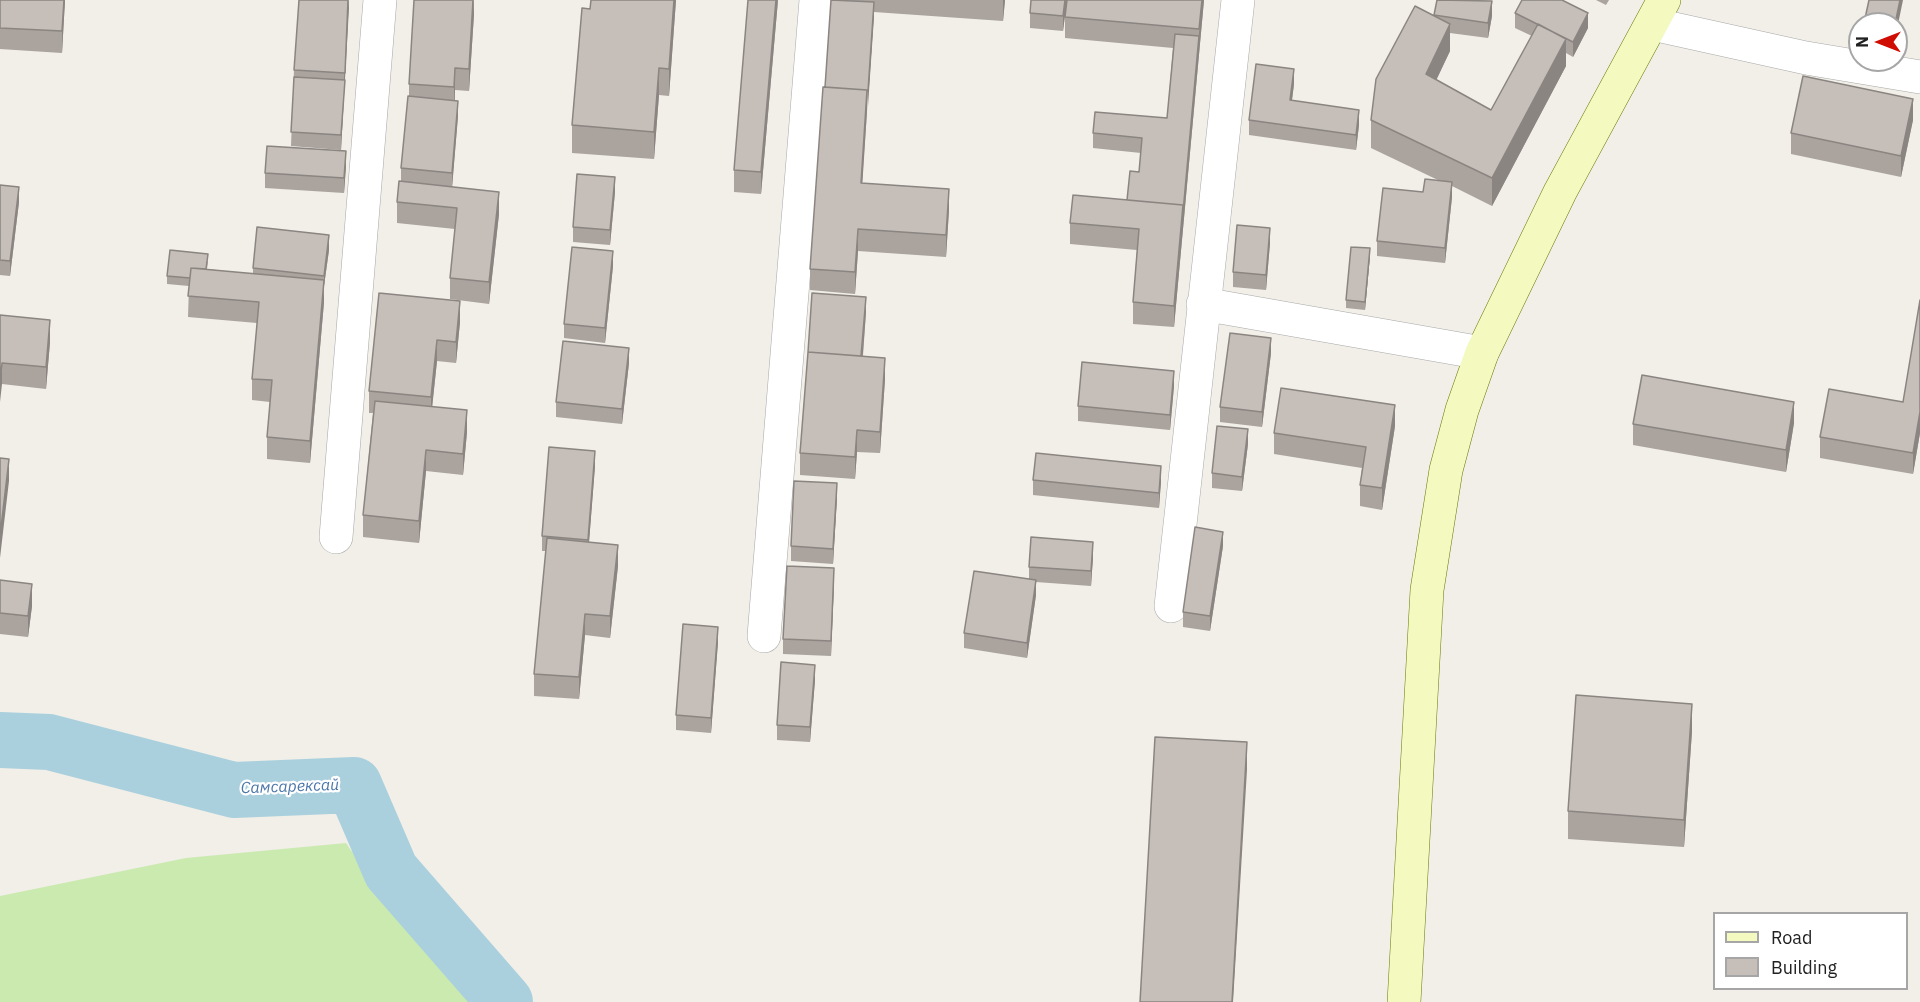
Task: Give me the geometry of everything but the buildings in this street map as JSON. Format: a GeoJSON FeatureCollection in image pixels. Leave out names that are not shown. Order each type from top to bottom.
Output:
{"type":"FeatureCollection","features":[{"type":"Feature","properties":{"kind":"main road"},"geometry":{"type":"LineString","coordinates":[[1404,1002],[1427,590],[1446,470],[1462,410],[1482,353],[1560,192],[1658,12]]}},
{"type":"Feature","properties":{"kind":"street"},"geometry":{"type":"LineString","coordinates":[[336,537],[380,0]]}},
{"type":"Feature","properties":{"kind":"street"},"geometry":{"type":"LineString","coordinates":[[764,636],[816,0]]}},
{"type":"Feature","properties":{"kind":"street"},"geometry":{"type":"LineString","coordinates":[[1171,606],[1238,0]]}},
{"type":"Feature","properties":{"kind":"street"},"geometry":{"type":"LineString","coordinates":[[1658,12],[1806,58],[1920,77]]}},
{"type":"Feature","properties":{"kind":"street"},"geometry":{"type":"LineString","coordinates":[[1203,304],[1482,353]]}},
{"type":"Feature","properties":{"kind":"green space"},"geometry":{"type":"Polygon","coordinates":[[[346,843],[373,882],[482,1002],[0,1002],[0,896],[186,858],[346,843]]]}},
{"type":"Feature","properties":{"kind":"waterway","name":"Самсарексай"},"geometry":{"type":"LineString","coordinates":[[0,740],[49,742],[234,790],[354,785],[391,871],[505,1002]]}}]}
